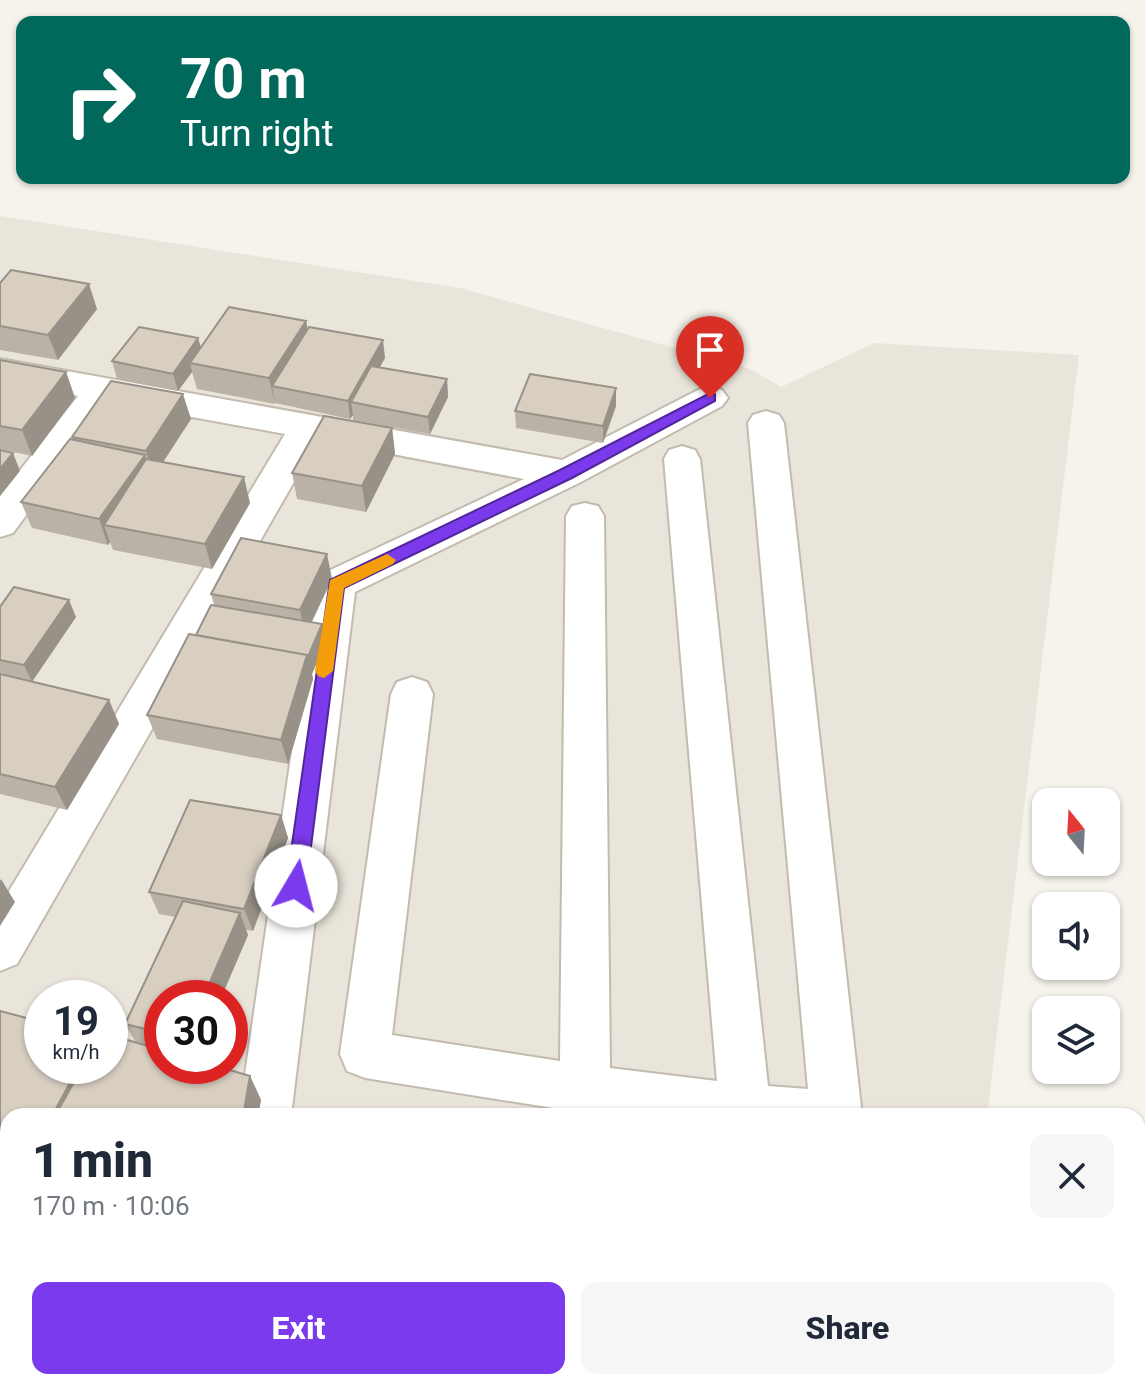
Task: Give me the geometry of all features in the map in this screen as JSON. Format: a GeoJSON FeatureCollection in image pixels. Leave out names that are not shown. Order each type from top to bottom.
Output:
{"type":"FeatureCollection","features":[{"type":"Feature","properties":{"kind":"street"},"geometry":{"type":"LineString","coordinates":[[0,370],[566,474]]}},
{"type":"Feature","properties":{"kind":"street"},"geometry":{"type":"LineString","coordinates":[[0,523],[102,388]]}},
{"type":"Feature","properties":{"kind":"street"},"geometry":{"type":"LineString","coordinates":[[266,1108],[336,584],[566,474],[710,398]]}},
{"type":"Feature","properties":{"kind":"street"},"geometry":{"type":"LineString","coordinates":[[766,423],[833,1108]]}},
{"type":"Feature","properties":{"kind":"street"},"geometry":{"type":"LineString","coordinates":[[0,949],[308,426]]}},
{"type":"Feature","properties":{"kind":"street"},"geometry":{"type":"LineString","coordinates":[[682,459],[745,1108]]}},
{"type":"Feature","properties":{"kind":"street"},"geometry":{"type":"LineString","coordinates":[[585,516],[585,1090]]}},
{"type":"Feature","properties":{"kind":"street"},"geometry":{"type":"LineString","coordinates":[[412,694],[365,1054],[585,1090],[722,1108]]}},
{"type":"Feature","properties":{"kind":"shaded area"},"geometry":{"type":"Polygon","coordinates":[[[0,216],[460,288],[750,369],[781,387],[874,343],[1079,355],[988,1108],[0,1108],[0,216]]]}},
{"type":"Feature","properties":{"kind":"building"},"geometry":{"type":"Polygon","coordinates":[[[11,270],[89,284],[48,335],[0,326],[0,283],[11,270]]]}},
{"type":"Feature","properties":{"kind":"building"},"geometry":{"type":"Polygon","coordinates":[[[229,307],[306,321],[269,378],[190,363],[229,307]]]}},
{"type":"Feature","properties":{"kind":"building"},"geometry":{"type":"Polygon","coordinates":[[[139,327],[198,338],[173,374],[112,361],[139,327]]]}},
{"type":"Feature","properties":{"kind":"building"},"geometry":{"type":"Polygon","coordinates":[[[309,327],[383,340],[348,401],[272,386],[309,327]]]}},
{"type":"Feature","properties":{"kind":"building"},"geometry":{"type":"Polygon","coordinates":[[[0,360],[66,372],[22,430],[0,426],[0,360]]]}},
{"type":"Feature","properties":{"kind":"building"},"geometry":{"type":"Polygon","coordinates":[[[371,366],[447,379],[428,417],[351,402],[371,366]]]}},
{"type":"Feature","properties":{"kind":"building"},"geometry":{"type":"Polygon","coordinates":[[[530,374],[616,388],[603,426],[515,411],[530,374]]]}},
{"type":"Feature","properties":{"kind":"building"},"geometry":{"type":"Polygon","coordinates":[[[111,381],[183,394],[146,451],[72,437],[111,381]]]}},
{"type":"Feature","properties":{"kind":"building"},"geometry":{"type":"Polygon","coordinates":[[[324,416],[392,428],[362,486],[292,473],[324,416]]]}},
{"type":"Feature","properties":{"kind":"building"},"geometry":{"type":"Polygon","coordinates":[[[70,439],[145,455],[99,519],[21,502],[70,439]]]}},
{"type":"Feature","properties":{"kind":"building"},"geometry":{"type":"Polygon","coordinates":[[[0,450],[13,453],[0,469],[0,450]]]}},
{"type":"Feature","properties":{"kind":"building"},"geometry":{"type":"Polygon","coordinates":[[[146,459],[244,477],[205,544],[104,525],[146,459]]]}},
{"type":"Feature","properties":{"kind":"building"},"geometry":{"type":"Polygon","coordinates":[[[241,538],[327,554],[300,610],[211,594],[241,538]]]}},
{"type":"Feature","properties":{"kind":"building"},"geometry":{"type":"Polygon","coordinates":[[[14,587],[69,600],[24,665],[0,660],[0,607],[14,587]]]}},
{"type":"Feature","properties":{"kind":"building"},"geometry":{"type":"Polygon","coordinates":[[[211,605],[322,624],[308,657],[196,635],[211,605]]]}},
{"type":"Feature","properties":{"kind":"building"},"geometry":{"type":"Polygon","coordinates":[[[189,634],[307,655],[281,740],[147,715],[189,634]]]}},
{"type":"Feature","properties":{"kind":"building"},"geometry":{"type":"Polygon","coordinates":[[[0,674],[109,700],[55,787],[0,774],[0,674]]]}},
{"type":"Feature","properties":{"kind":"building"},"geometry":{"type":"Polygon","coordinates":[[[190,800],[281,815],[244,909],[149,892],[190,800]]]}},
{"type":"Feature","properties":{"kind":"building"},"geometry":{"type":"Polygon","coordinates":[[[183,901],[240,913],[211,980],[146,980],[183,901]]]}},
{"type":"Feature","properties":{"kind":"building"},"geometry":{"type":"Polygon","coordinates":[[[144,984],[144,1029],[128,1025],[128,1018],[144,984]]]}},
{"type":"Feature","properties":{"kind":"building"},"geometry":{"type":"Polygon","coordinates":[[[0,1011],[24,1017],[24,1084],[69,1084],[56,1108],[0,1108],[0,1011]]]}},
{"type":"Feature","properties":{"kind":"building"},"geometry":{"type":"Polygon","coordinates":[[[128,1040],[144,1045],[144,1084],[248,1084],[250,1076],[244,1108],[59,1108],[73,1084],[128,1084],[128,1040]]]}},
{"type":"Feature","properties":{"kind":"slow traffic"},"geometry":{"type":"LineString","coordinates":[[324,671],[336,584],[387,560]]}},
{"type":"Feature","properties":{"kind":"route"},"geometry":{"type":"LineString","coordinates":[[296,886],[336,584],[566,474],[710,398]]}}]}
